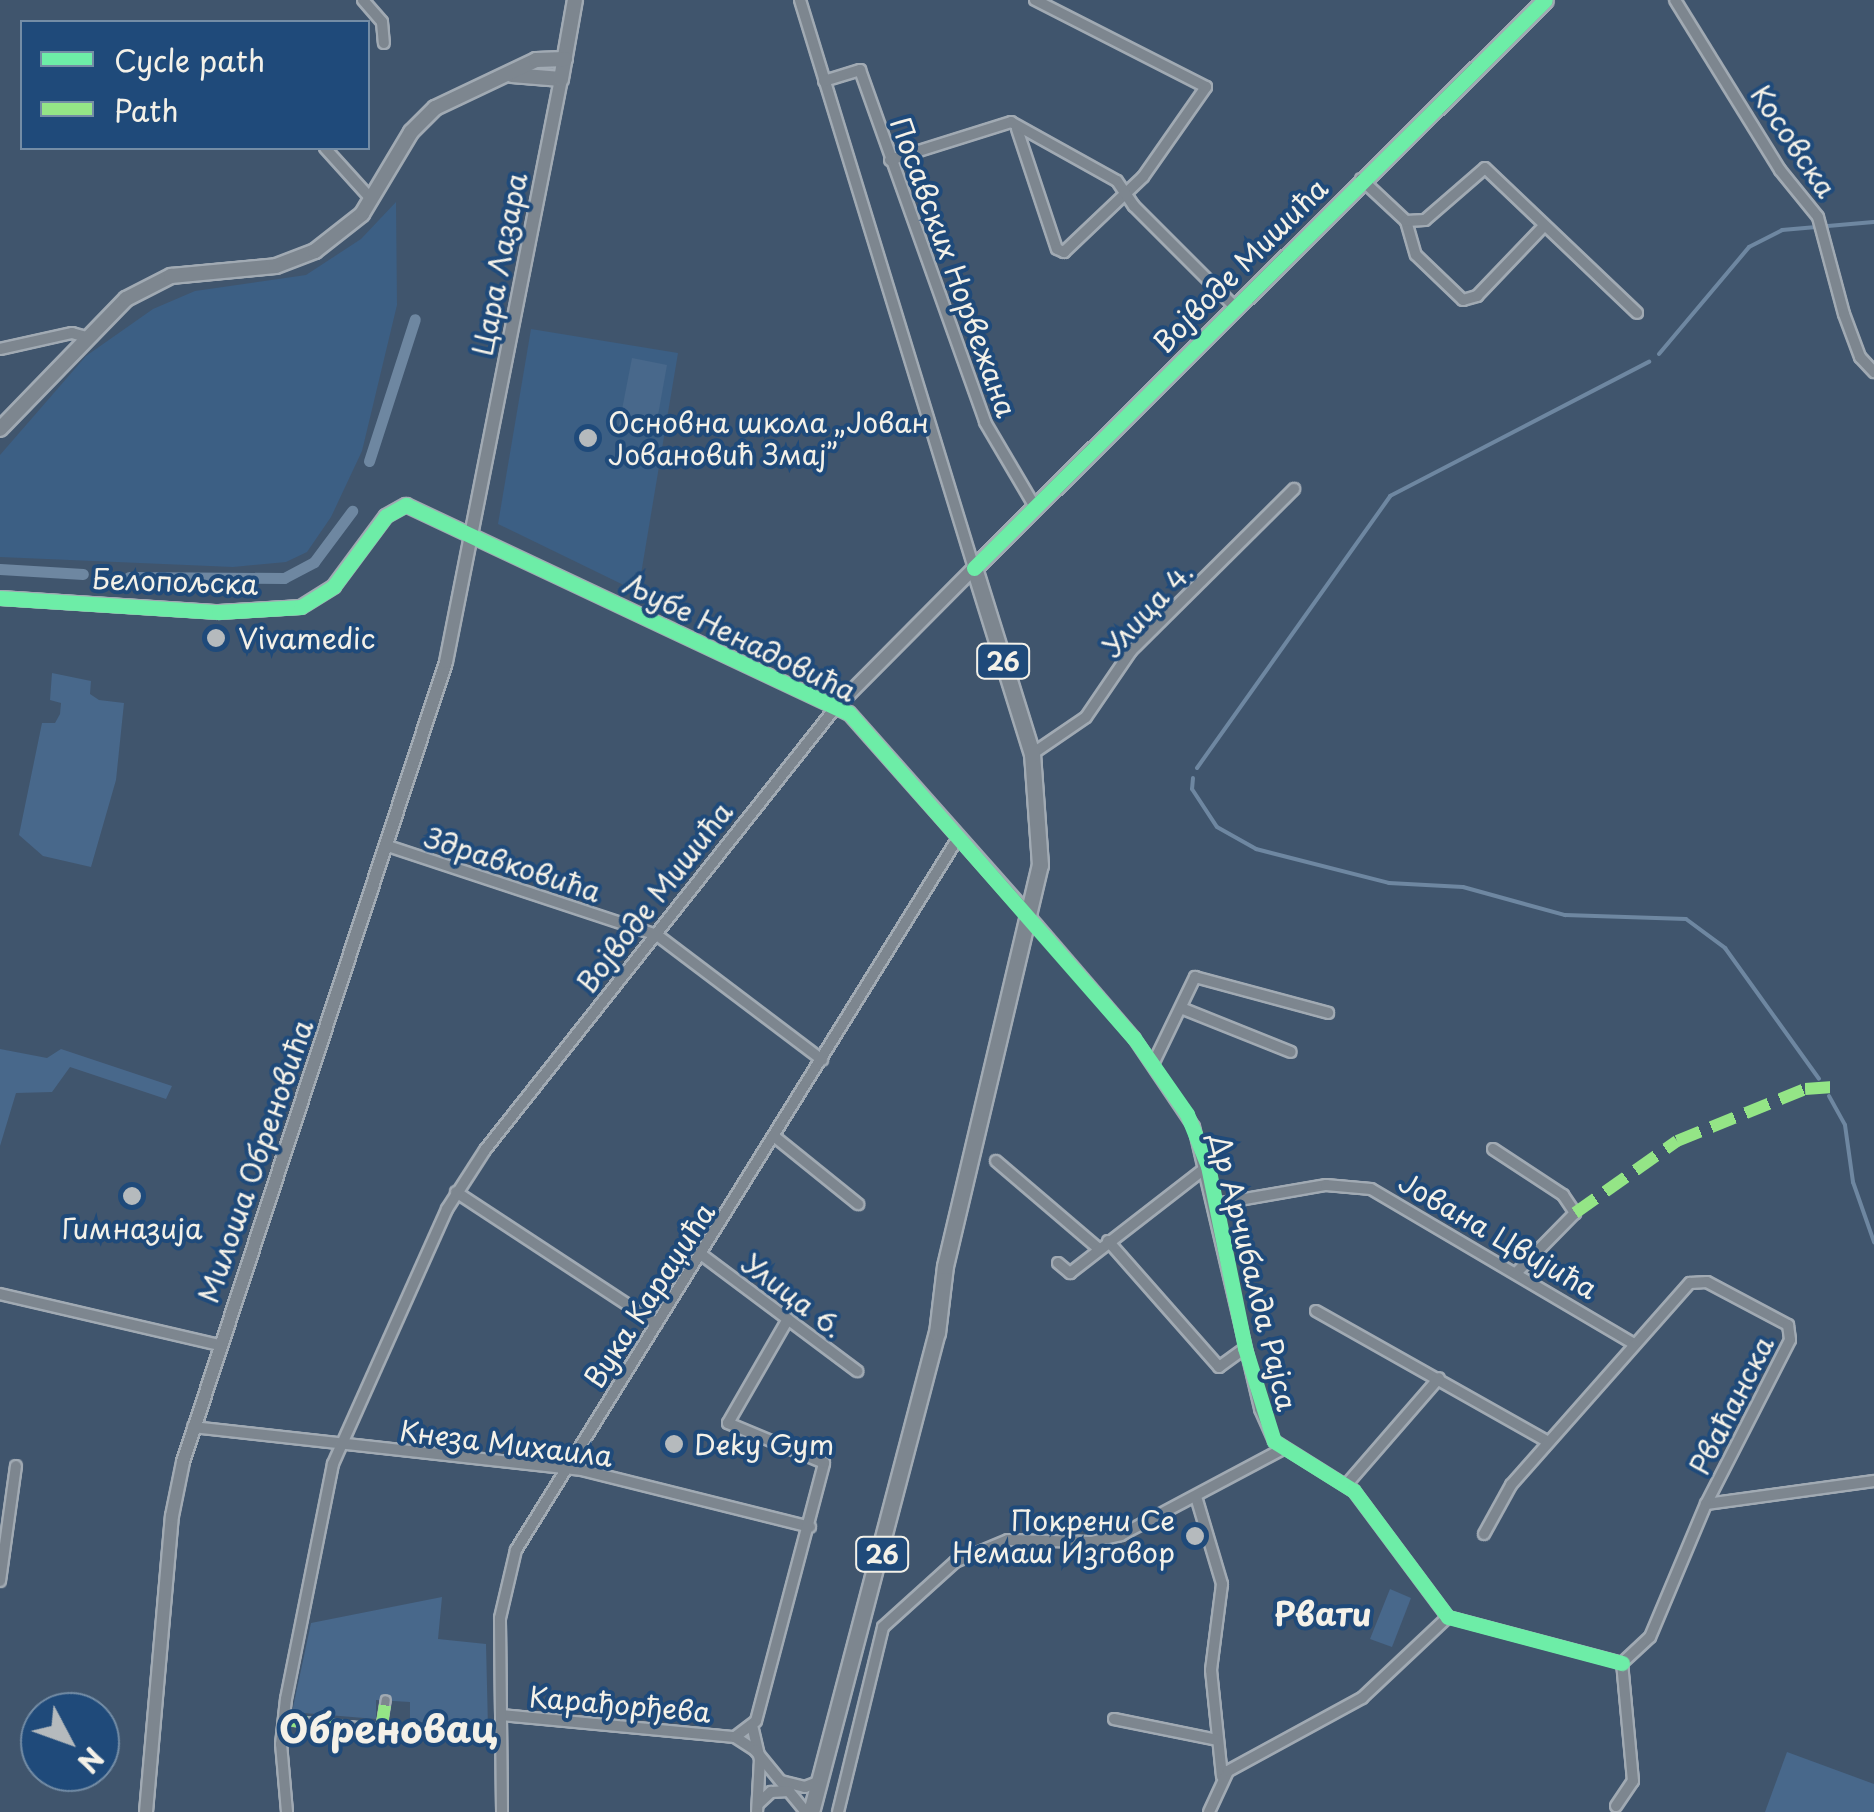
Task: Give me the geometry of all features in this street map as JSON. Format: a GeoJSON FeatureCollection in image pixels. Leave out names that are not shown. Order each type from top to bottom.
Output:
{"type":"FeatureCollection","features":[{"type":"Feature","properties":{"kind":"main road","name":"Цара Лазара"},"geometry":{"type":"LineString","coordinates":[[561,79],[575,0]]}},
{"type":"Feature","properties":{"kind":"main road","name":"Војводе Мишића"},"geometry":{"type":"LineString","coordinates":[[974,568],[1360,178],[1545,0]]}},
{"type":"Feature","properties":{"kind":"main road"},"geometry":{"type":"LineString","coordinates":[[0,429],[126,299],[171,276],[276,266],[315,251],[349,228],[372,200],[422,119],[450,99],[536,60],[565,59]]}},
{"type":"Feature","properties":{"kind":"main road"},"geometry":{"type":"LineString","coordinates":[[506,76],[561,79]]}},
{"type":"Feature","properties":{"kind":"main road","name":"26"},"geometry":{"type":"LineString","coordinates":[[808,1812],[938,1333],[946,1266],[1030,917],[1041,841],[1032,754],[974,568]]}},
{"type":"Feature","properties":{"kind":"street"},"geometry":{"type":"LineString","coordinates":[[363,0],[382,22],[384,43]]}},
{"type":"Feature","properties":{"kind":"street"},"geometry":{"type":"LineString","coordinates":[[800,0],[974,568]]}},
{"type":"Feature","properties":{"kind":"street"},"geometry":{"type":"LineString","coordinates":[[1016,130],[1059,252],[1126,193],[1202,95],[1204,81],[1035,0]]}},
{"type":"Feature","properties":{"kind":"street","name":"Косовска"},"geometry":{"type":"LineString","coordinates":[[1675,0],[1780,170],[1818,217],[1844,314],[1860,356],[1874,372]]}},
{"type":"Feature","properties":{"kind":"street","name":"Посавских Норвежана"},"geometry":{"type":"LineString","coordinates":[[824,80],[860,70],[984,422],[1035,508]]}},
{"type":"Feature","properties":{"kind":"street","name":"Цара Лазара"},"geometry":{"type":"LineString","coordinates":[[474,538],[561,79]]}},
{"type":"Feature","properties":{"kind":"street"},"geometry":{"type":"LineString","coordinates":[[890,160],[1003,120],[1110,175],[1234,306]]}},
{"type":"Feature","properties":{"kind":"street"},"geometry":{"type":"LineString","coordinates":[[328,150],[372,200]]}},
{"type":"Feature","properties":{"kind":"street"},"geometry":{"type":"LineString","coordinates":[[1406,221],[1425,220],[1485,168],[1637,312]]}},
{"type":"Feature","properties":{"kind":"street","name":"Војводе Мишића"},"geometry":{"type":"LineString","coordinates":[[1360,178],[1406,221],[1416,255],[1463,300],[1477,296],[1544,226]]}},
{"type":"Feature","properties":{"kind":"street"},"geometry":{"type":"LineString","coordinates":[[0,349],[72,333],[86,337]]}},
{"type":"Feature","properties":{"kind":"street","name":"Улица 4."},"geometry":{"type":"LineString","coordinates":[[1032,754],[1086,717],[1131,651],[1294,489]]}},
{"type":"Feature","properties":{"kind":"street","name":"Белопољска"},"geometry":{"type":"LineString","coordinates":[[0,598],[219,612],[286,610],[334,586],[400,504],[474,538]]}},
{"type":"Feature","properties":{"kind":"street","name":"Љубе Ненадовића"},"geometry":{"type":"LineString","coordinates":[[474,538],[836,707],[884,747],[958,838],[1030,917]]}},
{"type":"Feature","properties":{"kind":"street","name":"Милоша Обреновића"},"geometry":{"type":"LineString","coordinates":[[146,1812],[172,1516],[193,1427],[438,692],[474,538]]}},
{"type":"Feature","properties":{"kind":"street","name":"Војводе Мишића"},"geometry":{"type":"LineString","coordinates":[[287,1812],[284,1720],[338,1447],[456,1192],[836,707],[974,568]]}},
{"type":"Feature","properties":{"kind":"street","name":"Вука Караџића"},"geometry":{"type":"LineString","coordinates":[[502,1812],[505,1579],[565,1469],[702,1255],[958,838]]}},
{"type":"Feature","properties":{"kind":"street","name":"Здравковића"},"geometry":{"type":"LineString","coordinates":[[385,845],[657,935],[822,1060]]}},
{"type":"Feature","properties":{"kind":"street","name":"Др Арчибалда Рајса"},"geometry":{"type":"LineString","coordinates":[[1030,917],[1154,1064],[1187,1114],[1208,1166],[1265,1425],[1283,1449]]}},
{"type":"Feature","properties":{"kind":"street"},"geometry":{"type":"LineString","coordinates":[[1154,1064],[1199,976],[1328,1013]]}},
{"type":"Feature","properties":{"kind":"street"},"geometry":{"type":"LineString","coordinates":[[1181,1008],[1290,1052]]}},
{"type":"Feature","properties":{"kind":"street"},"geometry":{"type":"LineString","coordinates":[[775,1137],[858,1204]]}},
{"type":"Feature","properties":{"kind":"street"},"geometry":{"type":"LineString","coordinates":[[1493,1149],[1563,1195],[1575,1212],[1517,1272]]}},
{"type":"Feature","properties":{"kind":"street"},"geometry":{"type":"LineString","coordinates":[[996,1161],[1103,1244],[1219,1366],[1245,1348]]}},
{"type":"Feature","properties":{"kind":"street"},"geometry":{"type":"LineString","coordinates":[[1058,1263],[1070,1273],[1208,1166]]}},
{"type":"Feature","properties":{"kind":"street","name":"Јована Цвијића"},"geometry":{"type":"LineString","coordinates":[[1216,1204],[1360,1186],[1517,1272],[1632,1343]]}},
{"type":"Feature","properties":{"kind":"street"},"geometry":{"type":"LineString","coordinates":[[456,1192],[657,1324]]}},
{"type":"Feature","properties":{"kind":"street","name":"Улица 6."},"geometry":{"type":"LineString","coordinates":[[702,1255],[856,1371]]}},
{"type":"Feature","properties":{"kind":"street","name":"Рваћанска"},"geometry":{"type":"LineString","coordinates":[[1622,1663],[1650,1637],[1706,1504],[1790,1340],[1788,1325],[1699,1280],[1632,1343]]}},
{"type":"Feature","properties":{"kind":"street"},"geometry":{"type":"LineString","coordinates":[[0,1294],[219,1345]]}},
{"type":"Feature","properties":{"kind":"street"},"geometry":{"type":"LineString","coordinates":[[1316,1311],[1547,1442]]}},
{"type":"Feature","properties":{"kind":"street"},"geometry":{"type":"LineString","coordinates":[[752,1725],[764,1702],[810,1526],[821,1460],[728,1424],[749,1377],[788,1319]]}},
{"type":"Feature","properties":{"kind":"street"},"geometry":{"type":"LineString","coordinates":[[1484,1534],[1547,1442],[1632,1343]]}},
{"type":"Feature","properties":{"kind":"street"},"geometry":{"type":"LineString","coordinates":[[1347,1484],[1439,1378]]}},
{"type":"Feature","properties":{"kind":"street","name":"Кнеза Михаила"},"geometry":{"type":"LineString","coordinates":[[193,1427],[338,1447],[565,1469],[810,1526]]}},
{"type":"Feature","properties":{"kind":"street"},"geometry":{"type":"LineString","coordinates":[[838,1812],[881,1632],[893,1614],[955,1562],[990,1544],[1102,1540],[1197,1500],[1283,1449],[1347,1484],[1448,1617],[1622,1663],[1633,1781],[1616,1806]]}},
{"type":"Feature","properties":{"kind":"street"},"geometry":{"type":"LineString","coordinates":[[0,1581],[16,1466]]}},
{"type":"Feature","properties":{"kind":"street","name":"Рваћанска"},"geometry":{"type":"LineString","coordinates":[[1706,1504],[1874,1480]]}},
{"type":"Feature","properties":{"kind":"street"},"geometry":{"type":"LineString","coordinates":[[1197,1500],[1222,1584],[1211,1670],[1222,1776],[1208,1812]]}},
{"type":"Feature","properties":{"kind":"street"},"geometry":{"type":"LineString","coordinates":[[1222,1776],[1362,1698],[1448,1617]]}},
{"type":"Feature","properties":{"kind":"street"},"geometry":{"type":"LineString","coordinates":[[381,1730],[386,1700]]}},
{"type":"Feature","properties":{"kind":"street","name":"Карађорђева"},"geometry":{"type":"LineString","coordinates":[[501,1716],[734,1737],[759,1754],[808,1812]]}},
{"type":"Feature","properties":{"kind":"street"},"geometry":{"type":"LineString","coordinates":[[284,1720],[500,1740]]}},
{"type":"Feature","properties":{"kind":"street"},"geometry":{"type":"LineString","coordinates":[[1114,1720],[1217,1740]]}},
{"type":"Feature","properties":{"kind":"street","name":"Карађорђева"},"geometry":{"type":"LineString","coordinates":[[734,1737],[752,1725],[759,1754]]}},
{"type":"Feature","properties":{"kind":"street"},"geometry":{"type":"LineString","coordinates":[[757,1808],[759,1754]]}},
{"type":"Feature","properties":{"kind":"street"},"geometry":{"type":"LineString","coordinates":[[780,1780],[805,1787],[818,1782]]}},
{"type":"Feature","properties":{"kind":"street"},"geometry":{"type":"LineString","coordinates":[[757,1808],[771,1792],[789,1791]]}},
{"type":"Feature","properties":{"kind":"shaded area"},"geometry":{"type":"Polygon","coordinates":[[[396,202],[397,305],[362,451],[331,517],[307,552],[286,562],[233,567],[0,557],[0,455],[86,356],[153,309],[195,291],[306,275],[361,239],[396,202]]]}},
{"type":"Feature","properties":{"kind":"shaded area","name":"Основна школа „Јован Јовановић Змај”"},"geometry":{"type":"Polygon","coordinates":[[[531,329],[678,353],[638,592],[498,524],[531,329]]]}},
{"type":"Feature","properties":{"kind":"shaded area"},"geometry":{"type":"Polygon","coordinates":[[[632,358],[667,365],[655,432],[619,425],[632,358]]]}},
{"type":"Feature","properties":{"kind":"shaded area"},"geometry":{"type":"Polygon","coordinates":[[[52,673],[91,681],[90,694],[99,700],[124,703],[116,780],[91,867],[43,856],[19,835],[42,723],[55,723],[60,714],[61,703],[50,700],[52,673]]]}},
{"type":"Feature","properties":{"kind":"shaded area"},"geometry":{"type":"Polygon","coordinates":[[[0,1049],[47,1058],[61,1049],[172,1086],[166,1099],[70,1067],[52,1092],[16,1093],[0,1146],[0,1049]]]}},
{"type":"Feature","properties":{"kind":"shaded area"},"geometry":{"type":"Polygon","coordinates":[[[1390,1589],[1411,1598],[1392,1647],[1370,1639],[1390,1589]]]}},
{"type":"Feature","properties":{"kind":"shaded area"},"geometry":{"type":"Polygon","coordinates":[[[442,1597],[438,1639],[486,1644],[488,1728],[410,1721],[410,1702],[376,1700],[376,1719],[292,1712],[311,1623],[442,1597]]]}},
{"type":"Feature","properties":{"kind":"shaded area"},"geometry":{"type":"Polygon","coordinates":[[[1787,1752],[1874,1784],[1874,1812],[1765,1812],[1787,1752]]]}},
{"type":"Feature","properties":{"kind":"waterway"},"geometry":{"type":"LineString","coordinates":[[1659,354],[1749,247],[1782,230],[1874,222]]}},
{"type":"Feature","properties":{"kind":"waterway"},"geometry":{"type":"LineString","coordinates":[[369,461],[415,319]]}},
{"type":"Feature","properties":{"kind":"waterway"},"geometry":{"type":"LineString","coordinates":[[1197,768],[1390,496],[1649,362]]}},
{"type":"Feature","properties":{"kind":"waterway"},"geometry":{"type":"LineString","coordinates":[[129,577],[284,578],[314,562],[352,511]]}},
{"type":"Feature","properties":{"kind":"waterway"},"geometry":{"type":"LineString","coordinates":[[0,569],[83,574]]}},
{"type":"Feature","properties":{"kind":"waterway"},"geometry":{"type":"LineString","coordinates":[[1193,778],[1192,789],[1217,827],[1256,849],[1389,883],[1463,887],[1565,915],[1686,919],[1725,948],[1819,1079]]}},
{"type":"Feature","properties":{"kind":"waterway"},"geometry":{"type":"LineString","coordinates":[[1829,1096],[1845,1125],[1853,1182],[1874,1242]]}},
{"type":"Feature","properties":{"kind":"marked path"},"geometry":{"type":"LineString","coordinates":[[1575,1213],[1677,1141],[1805,1089],[1833,1087]]}},
{"type":"Feature","properties":{"kind":"marked path"},"geometry":{"type":"LineString","coordinates":[[381,1730],[386,1700]]}},
{"type":"Feature","properties":{"kind":"marked path"},"geometry":{"type":"LineString","coordinates":[[283,1720],[500,1740]]}},
{"type":"Feature","properties":{"kind":"cycle path"},"geometry":{"type":"LineString","coordinates":[[974,568],[1545,0]]}},
{"type":"Feature","properties":{"kind":"cycle path"},"geometry":{"type":"LineString","coordinates":[[0,598],[219,612],[301,607],[334,586],[386,516],[406,505],[849,713],[1134,1038],[1187,1114],[1208,1166],[1245,1348],[1274,1441],[1354,1491],[1448,1617],[1622,1663]]}},
{"type":"Feature","properties":{"kind":"place","name":"Основна школа „Јован Јовановић Змај”"},"geometry":{"type":"Point","coordinates":[588,438]}},
{"type":"Feature","properties":{"kind":"place","name":"Vivamedic"},"geometry":{"type":"Point","coordinates":[216,638]}},
{"type":"Feature","properties":{"kind":"place","name":"Гимназија"},"geometry":{"type":"Point","coordinates":[132,1196]}},
{"type":"Feature","properties":{"kind":"place","name":"Deky Gym"},"geometry":{"type":"Point","coordinates":[674,1444]}},
{"type":"Feature","properties":{"kind":"place","name":"Покрени Се Немаш Изговор"},"geometry":{"type":"Point","coordinates":[1195,1536]}},
{"type":"Feature","properties":{"kind":"district","name":"Рвати"},"geometry":{"type":"Point","coordinates":[1323,1613]}},
{"type":"Feature","properties":{"kind":"district","name":"Обреновац"},"geometry":{"type":"Point","coordinates":[388,1728]}}]}
